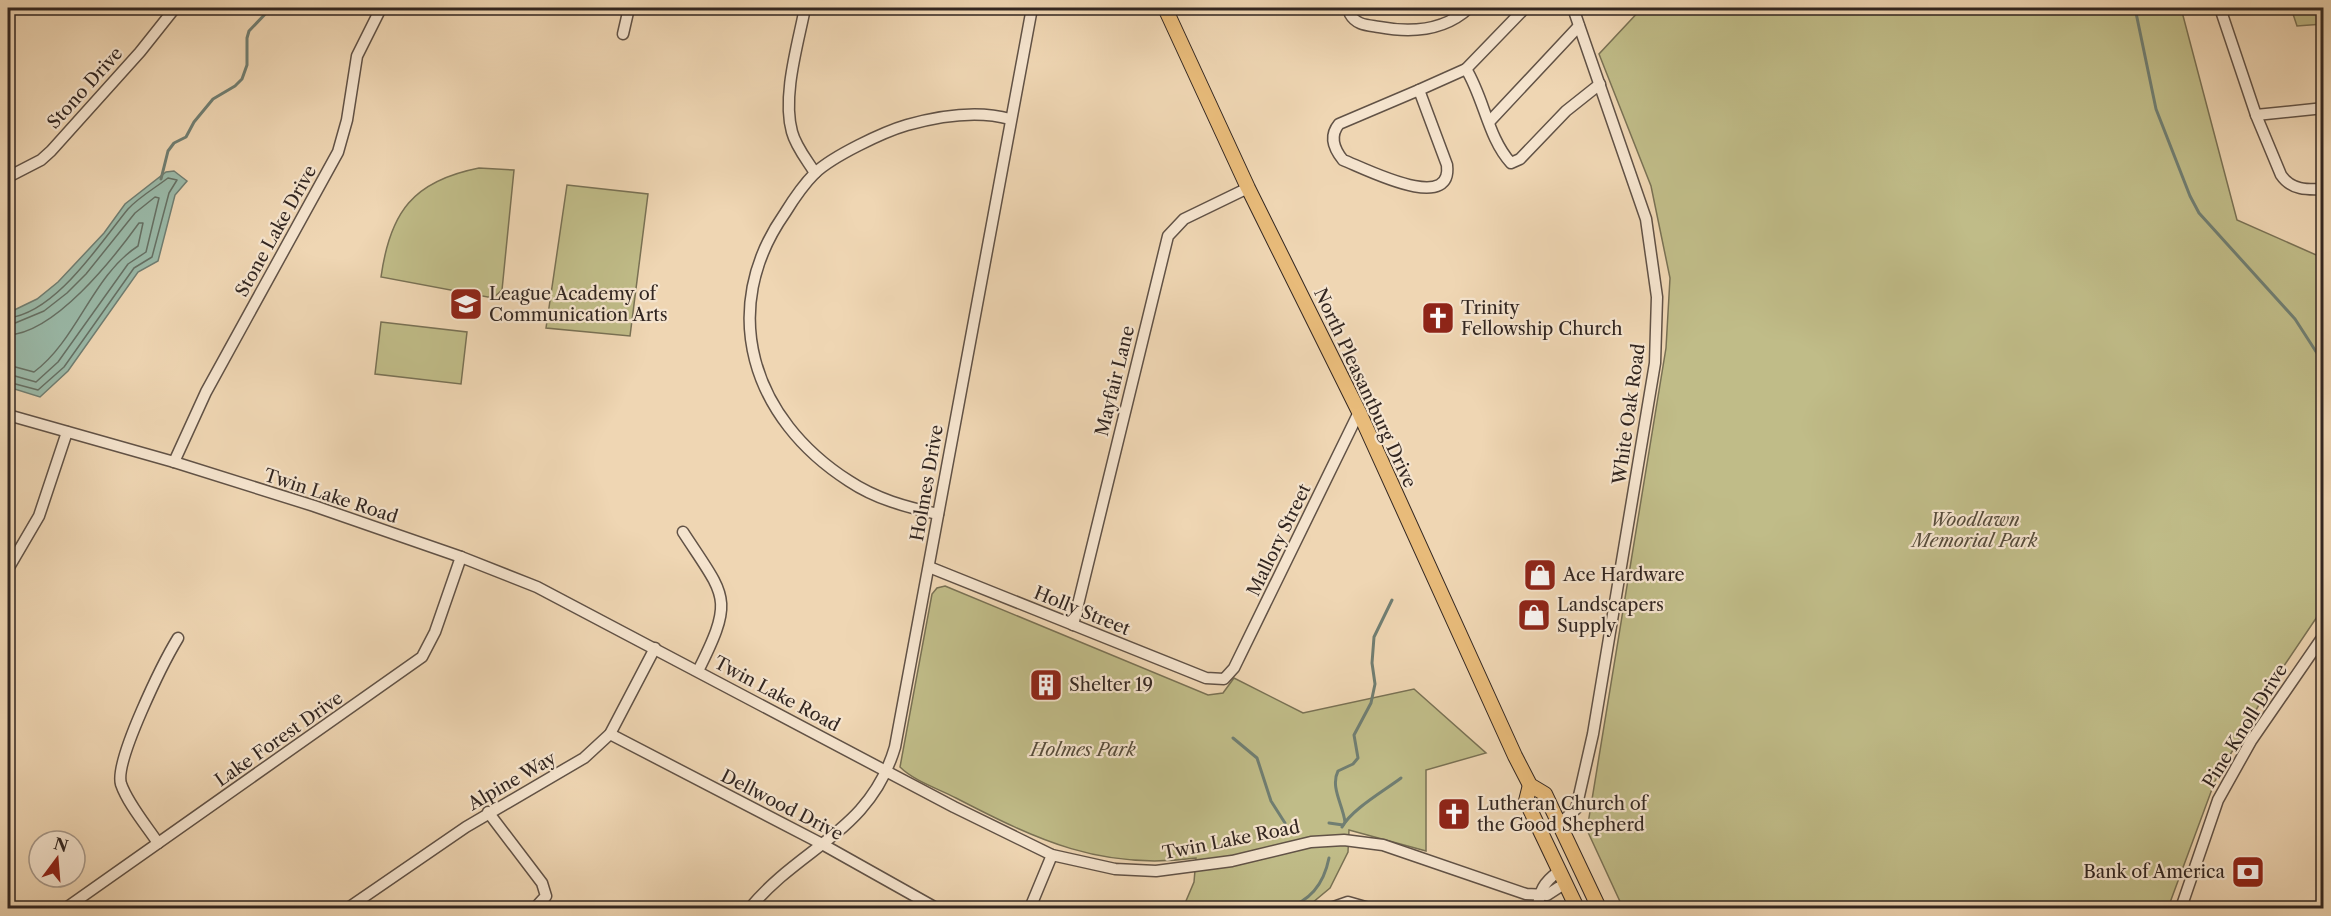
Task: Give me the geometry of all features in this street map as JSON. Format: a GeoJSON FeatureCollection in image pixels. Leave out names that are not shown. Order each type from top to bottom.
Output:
{"type":"FeatureCollection","features":[{"type":"Feature","properties":{"kind":"main road","name":"North Pleasantburg Drive"},"geometry":{"type":"LineString","coordinates":[[1165,8],[1248,188],[1359,412],[1530,785],[1545,794],[1599,909]]}},
{"type":"Feature","properties":{"kind":"main road","name":"North Pleasantburg Drive"},"geometry":{"type":"LineString","coordinates":[[1530,785],[1526,801],[1577,909]]}},
{"type":"Feature","properties":{"kind":"street","name":"Stono Drive"},"geometry":{"type":"LineString","coordinates":[[8,177],[41,160],[51,150],[147,43],[175,8]]}},
{"type":"Feature","properties":{"kind":"street","name":"Stone Lake Drive"},"geometry":{"type":"LineString","coordinates":[[174,462],[206,392],[338,152],[347,120],[357,56],[381,8]]}},
{"type":"Feature","properties":{"kind":"street"},"geometry":{"type":"LineString","coordinates":[[623,34],[629,8]]}},
{"type":"Feature","properties":{"kind":"street"},"geometry":{"type":"LineString","coordinates":[[805,8],[795,59],[790,118],[798,144],[815,173]]}},
{"type":"Feature","properties":{"kind":"street","name":"Holmes Drive"},"geometry":{"type":"LineString","coordinates":[[750,909],[766,891],[855,818],[887,772],[895,747],[1032,8]]}},
{"type":"Feature","properties":{"kind":"street"},"geometry":{"type":"LineString","coordinates":[[1350,14],[1356,22],[1365,25],[1411,30],[1442,25],[1469,8]]}},
{"type":"Feature","properties":{"kind":"street"},"geometry":{"type":"LineString","coordinates":[[1419,90],[1447,165],[1446,177],[1441,184],[1425,189],[1410,187],[1343,160],[1337,153],[1333,141],[1339,124],[1466,69],[1525,8]]}},
{"type":"Feature","properties":{"kind":"street","name":"White Oak Road"},"geometry":{"type":"LineString","coordinates":[[1558,825],[1576,809],[1591,744],[1655,363],[1657,297],[1646,219],[1573,8]]}},
{"type":"Feature","properties":{"kind":"street"},"geometry":{"type":"LineString","coordinates":[[2220,8],[2256,115],[2284,179],[2298,188],[2324,189]]}},
{"type":"Feature","properties":{"kind":"street"},"geometry":{"type":"LineString","coordinates":[[1490,121],[1528,77],[1579,26]]}},
{"type":"Feature","properties":{"kind":"street"},"geometry":{"type":"LineString","coordinates":[[1466,69],[1503,152],[1511,163],[1515,163],[1566,111],[1600,84]]}},
{"type":"Feature","properties":{"kind":"street"},"geometry":{"type":"LineString","coordinates":[[2256,115],[2324,108]]}},
{"type":"Feature","properties":{"kind":"street"},"geometry":{"type":"LineString","coordinates":[[938,514],[882,498],[848,481],[827,465],[794,433],[759,377],[750,344],[749,323],[755,270],[775,226],[815,173],[871,140],[920,122],[961,116],[1010,119]]}},
{"type":"Feature","properties":{"kind":"street","name":"Mayfair Lane"},"geometry":{"type":"LineString","coordinates":[[1073,625],[1168,236],[1184,219],[1248,188]]}},
{"type":"Feature","properties":{"kind":"street","name":"Mallory Street"},"geometry":{"type":"LineString","coordinates":[[1224,679],[1234,668],[1359,412]]}},
{"type":"Feature","properties":{"kind":"street","name":"Twin Lake Road"},"geometry":{"type":"LineString","coordinates":[[8,415],[174,462],[460,557],[551,593],[887,772],[1052,855],[1094,865],[1149,872],[1209,865],[1311,842],[1344,840],[1383,845],[1539,896]]}},
{"type":"Feature","properties":{"kind":"street"},"geometry":{"type":"LineString","coordinates":[[8,568],[39,516],[67,432]]}},
{"type":"Feature","properties":{"kind":"street"},"geometry":{"type":"LineString","coordinates":[[683,532],[717,587],[723,601],[723,612],[716,635],[698,671]]}},
{"type":"Feature","properties":{"kind":"street","name":"Lake Forest Drive"},"geometry":{"type":"LineString","coordinates":[[66,909],[422,657],[435,632],[460,557]]}},
{"type":"Feature","properties":{"kind":"street","name":"Holly Street"},"geometry":{"type":"LineString","coordinates":[[929,567],[1206,678],[1224,679]]}},
{"type":"Feature","properties":{"kind":"street","name":"Pine Knoll Drive"},"geometry":{"type":"LineString","coordinates":[[2181,909],[2218,800],[2251,741],[2324,634]]}},
{"type":"Feature","properties":{"kind":"street"},"geometry":{"type":"LineString","coordinates":[[158,843],[126,794],[120,775],[148,693],[178,639]]}},
{"type":"Feature","properties":{"kind":"street","name":"Alpine Way"},"geometry":{"type":"LineString","coordinates":[[348,909],[488,813],[569,768],[610,734],[655,648]]}},
{"type":"Feature","properties":{"kind":"street","name":"Dellwood Drive"},"geometry":{"type":"LineString","coordinates":[[610,734],[822,844],[936,909]]}},
{"type":"Feature","properties":{"kind":"street"},"geometry":{"type":"LineString","coordinates":[[488,813],[542,883],[546,896],[535,909]]}},
{"type":"Feature","properties":{"kind":"street"},"geometry":{"type":"LineString","coordinates":[[1030,909],[1052,855]]}},
{"type":"Feature","properties":{"kind":"street"},"geometry":{"type":"LineString","coordinates":[[1538,909],[1539,896],[1548,879],[1562,878]]}},
{"type":"Feature","properties":{"kind":"street"},"geometry":{"type":"LineString","coordinates":[[1331,909],[1337,904],[1348,902],[1369,909]]}},
{"type":"Feature","properties":{"kind":"green space","name":"Woodlawn Memorial Park"},"geometry":{"type":"Polygon","coordinates":[[[1642,8],[2181,8],[2237,220],[2323,258],[2323,340],[2318,357],[2324,365],[2323,608],[2267,691],[2215,781],[2168,908],[1623,908],[1587,830],[1666,348],[1670,278],[1651,186],[1599,54],[1642,8]]]}},
{"type":"Feature","properties":{"kind":"green space"},"geometry":{"type":"Polygon","coordinates":[[[2291,8],[2323,8],[2323,24],[2297,26],[2291,8]]]}},
{"type":"Feature","properties":{"kind":"green space"},"geometry":{"type":"Polygon","coordinates":[[[479,168],[514,170],[502,290],[493,298],[381,277],[391,234],[409,203],[421,191],[437,181],[479,168]]]}},
{"type":"Feature","properties":{"kind":"green space"},"geometry":{"type":"Polygon","coordinates":[[[567,185],[648,194],[630,336],[546,328],[567,185]]]}},
{"type":"Feature","properties":{"kind":"green space"},"geometry":{"type":"Polygon","coordinates":[[[381,322],[467,332],[461,384],[375,374],[381,322]]]}},
{"type":"Feature","properties":{"kind":"green space","name":"Holmes Park"},"geometry":{"type":"Polygon","coordinates":[[[945,586],[1208,695],[1223,693],[1234,678],[1303,713],[1414,689],[1486,753],[1426,770],[1426,851],[1349,830],[1348,852],[1330,888],[1306,908],[1183,908],[1194,882],[1196,858],[1162,861],[1130,860],[1071,849],[1014,827],[919,781],[900,767],[932,594],[937,588],[945,586]]]}},
{"type":"Feature","properties":{"kind":"water"},"geometry":{"type":"Polygon","coordinates":[[[174,171],[187,181],[175,195],[158,261],[138,272],[68,371],[40,397],[8,387],[8,313],[37,299],[58,282],[104,233],[125,204],[166,172],[174,171]]]}},
{"type":"Feature","properties":{"kind":"waterway"},"geometry":{"type":"LineString","coordinates":[[161,179],[168,151],[174,143],[186,137],[194,122],[213,99],[242,79],[247,65],[249,31],[271,8]]}},
{"type":"Feature","properties":{"kind":"waterway"},"geometry":{"type":"LineString","coordinates":[[2135,8],[2156,109],[2190,196],[2199,213],[2295,319],[2324,364]]}},
{"type":"Feature","properties":{"kind":"waterway"},"geometry":{"type":"LineString","coordinates":[[1345,822],[1336,790],[1336,777],[1338,771],[1353,764],[1358,758],[1354,735],[1371,703],[1375,684],[1372,663],[1374,637],[1392,600]]}},
{"type":"Feature","properties":{"kind":"waterway"},"geometry":{"type":"LineString","coordinates":[[1233,738],[1257,758],[1271,801],[1285,823]]}},
{"type":"Feature","properties":{"kind":"waterway"},"geometry":{"type":"LineString","coordinates":[[1342,827],[1361,807],[1401,778]]}},
{"type":"Feature","properties":{"kind":"waterway"},"geometry":{"type":"LineString","coordinates":[[1329,823],[1343,825]]}},
{"type":"Feature","properties":{"kind":"waterway"},"geometry":{"type":"LineString","coordinates":[[1286,908],[1303,901],[1315,890],[1324,875],[1329,858]]}},
{"type":"Feature","properties":{"kind":"waterway"},"geometry":{"type":"LineString","coordinates":[[1258,908],[1264,905],[1275,908]]}},
{"type":"Feature","properties":{"kind":"place","name":"League Academy of Communication Arts"},"geometry":{"type":"Point","coordinates":[466,304]}},
{"type":"Feature","properties":{"kind":"place","name":"Trinity Fellowship Church"},"geometry":{"type":"Point","coordinates":[1438,318]}},
{"type":"Feature","properties":{"kind":"place","name":"Ace Hardware"},"geometry":{"type":"Point","coordinates":[1540,575]}},
{"type":"Feature","properties":{"kind":"place","name":"Landscapers Supply"},"geometry":{"type":"Point","coordinates":[1534,615]}},
{"type":"Feature","properties":{"kind":"place","name":"Shelter 19"},"geometry":{"type":"Point","coordinates":[1046,685]}},
{"type":"Feature","properties":{"kind":"place","name":"Lutheran Church of the Good Shepherd"},"geometry":{"type":"Point","coordinates":[1454,814]}},
{"type":"Feature","properties":{"kind":"place","name":"Bank of America"},"geometry":{"type":"Point","coordinates":[2248,872]}}]}
